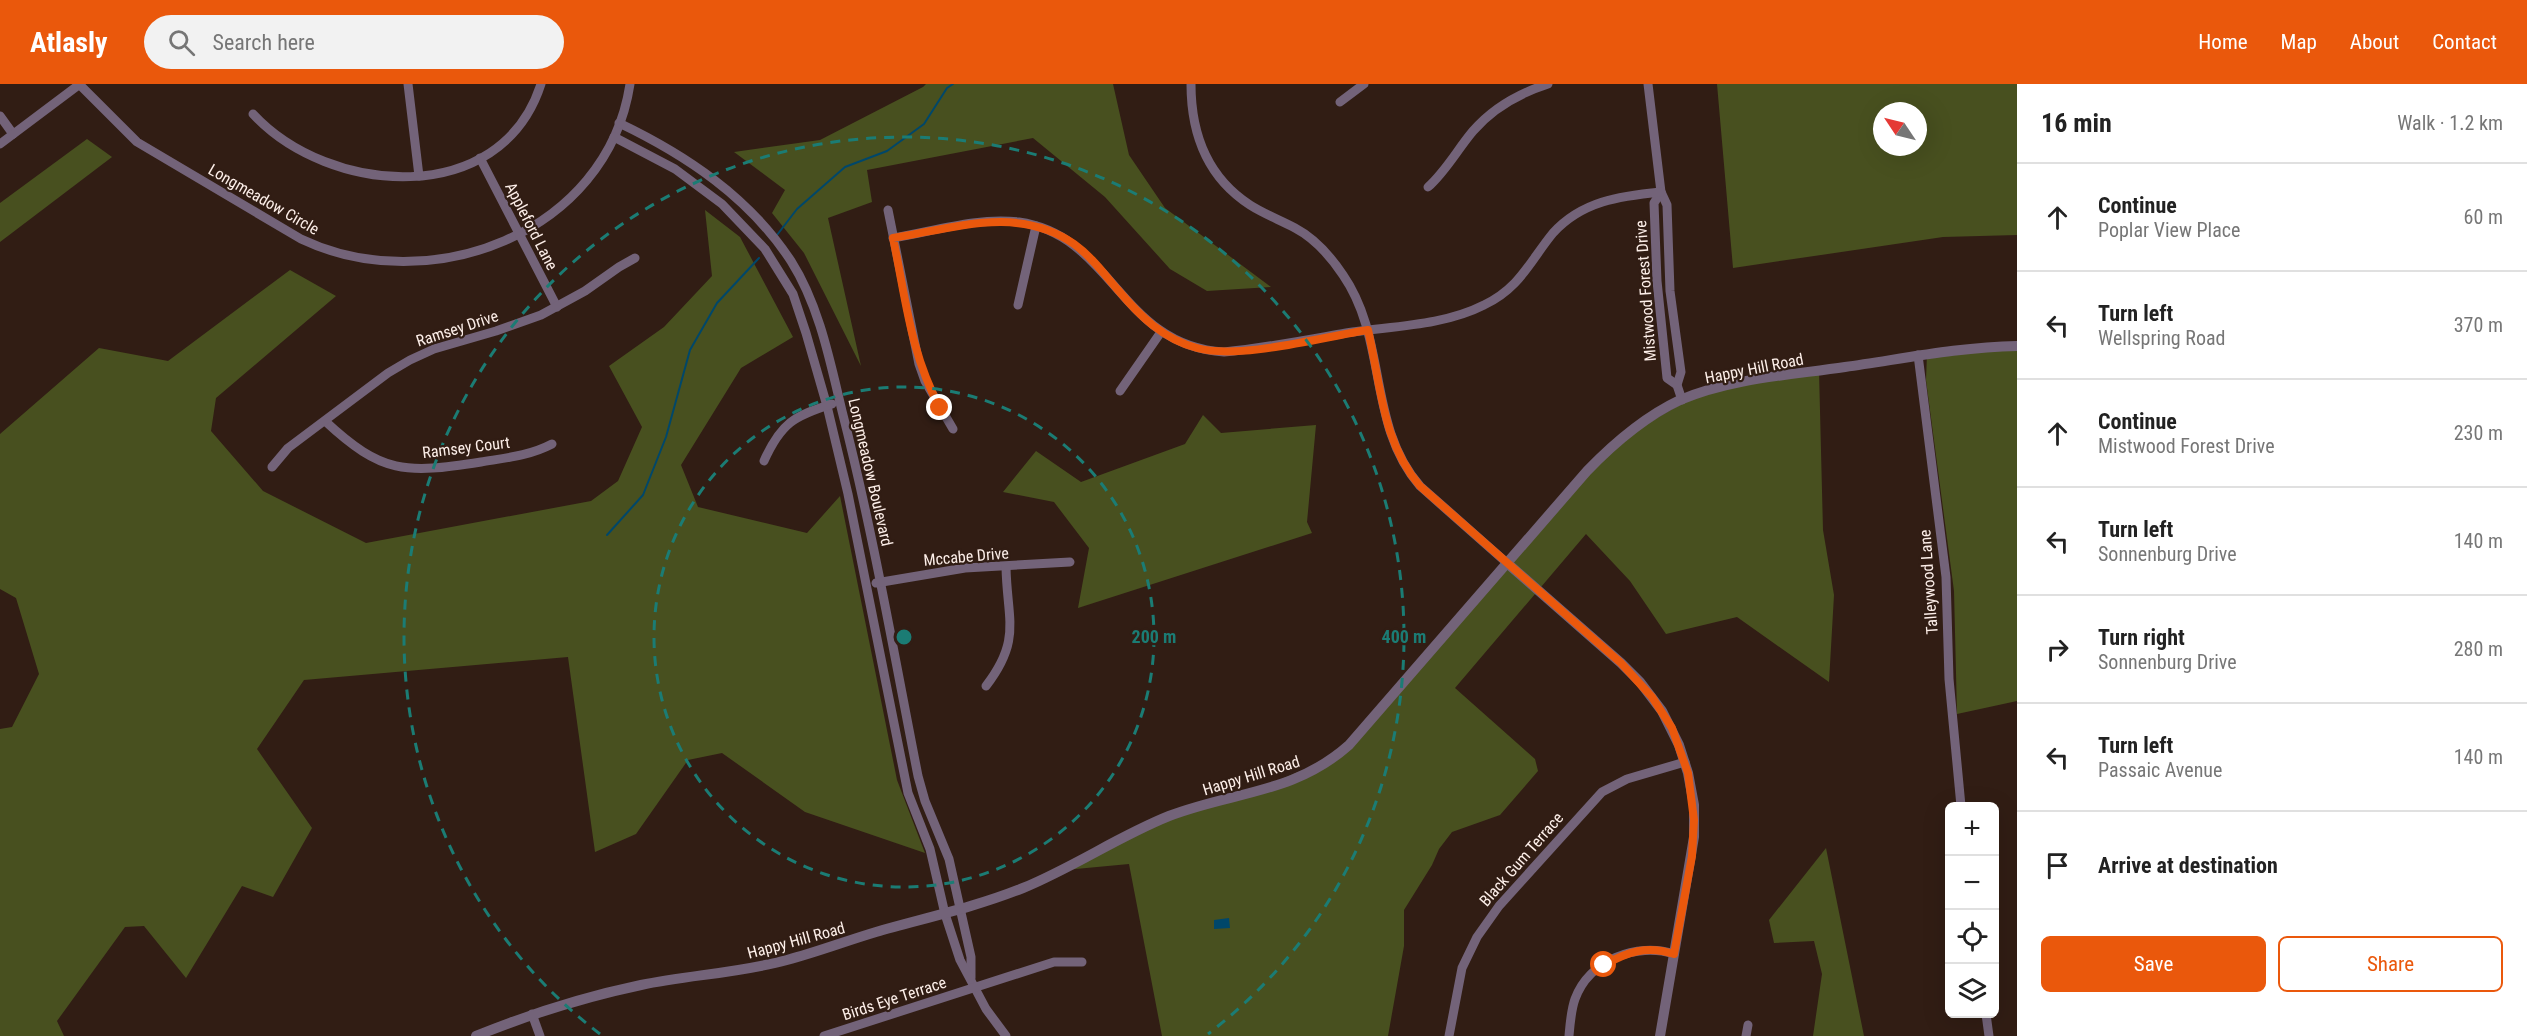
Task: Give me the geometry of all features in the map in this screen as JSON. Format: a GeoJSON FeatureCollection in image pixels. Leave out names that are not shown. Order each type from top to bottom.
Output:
{"type":"FeatureCollection","features":[{"type":"Feature","properties":{"kind":"street"},"geometry":{"type":"LineString","coordinates":[[0,144],[79,84]]}},
{"type":"Feature","properties":{"kind":"street","name":"Longmeadow Circle"},"geometry":{"type":"LineString","coordinates":[[79,84],[137,142],[292,234],[332,252],[377,260],[438,261],[479,251],[520,235],[539,223],[573,194],[589,176],[614,137],[630,84]]}},
{"type":"Feature","properties":{"kind":"street"},"geometry":{"type":"LineString","coordinates":[[408,84],[419,176]]}},
{"type":"Feature","properties":{"kind":"street"},"geometry":{"type":"LineString","coordinates":[[253,114],[269,130],[325,163],[374,175],[419,176],[453,170],[480,158],[508,138],[536,98],[541,84]]}},
{"type":"Feature","properties":{"kind":"street"},"geometry":{"type":"LineString","coordinates":[[1191,84],[1196,134],[1201,149],[1215,172],[1250,205],[1297,229],[1318,244],[1354,292],[1368,330],[1390,436],[1401,461],[1420,486],[1640,682],[1672,728],[1685,762],[1693,797],[1694,837],[1660,1036]]}},
{"type":"Feature","properties":{"kind":"street"},"geometry":{"type":"LineString","coordinates":[[1340,102],[1364,84]]}},
{"type":"Feature","properties":{"kind":"street"},"geometry":{"type":"LineString","coordinates":[[1428,187],[1444,170],[1474,129],[1518,96],[1548,84]]}},
{"type":"Feature","properties":{"kind":"street","name":"Mistwood Forest Drive"},"geometry":{"type":"LineString","coordinates":[[1648,84],[1661,192],[1667,205],[1670,291],[1681,372],[1677,385],[1682,400]]}},
{"type":"Feature","properties":{"kind":"street"},"geometry":{"type":"LineString","coordinates":[[0,116],[13,134]]}},
{"type":"Feature","properties":{"kind":"street","name":"Longmeadow Boulevard"},"geometry":{"type":"LineString","coordinates":[[619,123],[658,142],[705,172],[747,208],[774,238],[792,263],[812,305],[840,402],[861,487],[918,776],[925,801],[949,859],[971,957],[973,984]]}},
{"type":"Feature","properties":{"kind":"street","name":"Longmeadow Boulevard"},"geometry":{"type":"LineString","coordinates":[[614,137],[654,157],[698,184],[737,219],[765,249],[782,274],[799,311],[827,406],[848,494],[905,782],[930,849],[945,914],[960,960],[986,1009],[1006,1036]]}},
{"type":"Feature","properties":{"kind":"street","name":"Appleford Lane"},"geometry":{"type":"LineString","coordinates":[[480,158],[557,307]]}},
{"type":"Feature","properties":{"kind":"street"},"geometry":{"type":"LineString","coordinates":[[893,238],[987,221],[1036,226],[1060,236],[1081,250],[1133,308],[1161,332],[1197,348],[1224,352],[1448,317],[1487,304],[1500,296],[1525,273],[1552,235],[1585,208],[1611,198],[1661,192]]}},
{"type":"Feature","properties":{"kind":"street","name":"Mistwood Forest Drive"},"geometry":{"type":"LineString","coordinates":[[1661,192],[1654,203],[1657,281],[1667,378],[1677,385]]}},
{"type":"Feature","properties":{"kind":"street"},"geometry":{"type":"LineString","coordinates":[[888,210],[919,364],[925,381],[953,429]]}},
{"type":"Feature","properties":{"kind":"street"},"geometry":{"type":"LineString","coordinates":[[1018,305],[1036,226]]}},
{"type":"Feature","properties":{"kind":"street","name":"Ramsey Drive"},"geometry":{"type":"LineString","coordinates":[[272,467],[288,448],[388,373],[410,360],[460,340],[520,324],[585,291],[635,258]]}},
{"type":"Feature","properties":{"kind":"street"},"geometry":{"type":"LineString","coordinates":[[1119,391],[1161,332]]}},
{"type":"Feature","properties":{"kind":"street","name":"Happy Hill Road"},"geometry":{"type":"LineString","coordinates":[[476,1036],[565,1003],[613,991],[786,960],[959,910],[1044,879],[1170,816],[1295,780],[1321,767],[1349,745],[1587,471],[1641,422],[1682,400],[1722,387],[1761,379],[1964,349],[2017,346]]}},
{"type":"Feature","properties":{"kind":"street","name":"Talleywood Lane"},"geometry":{"type":"LineString","coordinates":[[1918,356],[1946,577],[1949,679],[1961,802]]}},
{"type":"Feature","properties":{"kind":"street"},"geometry":{"type":"LineString","coordinates":[[765,461],[785,425],[801,414],[840,402]]}},
{"type":"Feature","properties":{"kind":"street","name":"Ramsey Court"},"geometry":{"type":"LineString","coordinates":[[325,421],[351,445],[369,456],[398,467],[415,469],[449,467],[527,455],[552,444]]}},
{"type":"Feature","properties":{"kind":"street","name":"Mccabe Drive"},"geometry":{"type":"LineString","coordinates":[[866,585],[965,568],[1070,562]]}},
{"type":"Feature","properties":{"kind":"street"},"geometry":{"type":"LineString","coordinates":[[986,686],[1003,661],[1011,634],[1012,621],[1005,567]]}},
{"type":"Feature","properties":{"kind":"street","name":"Black Gum Terrace"},"geometry":{"type":"LineString","coordinates":[[1449,1036],[1455,993],[1465,962],[1477,937],[1499,906],[1602,792],[1627,779],[1685,762]]}},
{"type":"Feature","properties":{"kind":"street"},"geometry":{"type":"LineString","coordinates":[[1569,1036],[1576,998],[1594,971],[1631,952],[1655,950],[1674,954]]}},
{"type":"Feature","properties":{"kind":"street","name":"Birds Eye Terrace"},"geometry":{"type":"LineString","coordinates":[[824,1036],[973,984],[1054,962],[1082,962]]}},
{"type":"Feature","properties":{"kind":"street"},"geometry":{"type":"LineString","coordinates":[[532,1014],[540,1036]]}},
{"type":"Feature","properties":{"kind":"street"},"geometry":{"type":"LineString","coordinates":[[1987,1018],[1989,1036]]}},
{"type":"Feature","properties":{"kind":"street"},"geometry":{"type":"LineString","coordinates":[[1746,1036],[1748,1025]]}},
{"type":"Feature","properties":{"kind":"green space"},"geometry":{"type":"Polygon","coordinates":[[[926,84],[1113,84],[1129,155],[1165,208],[1271,287],[1207,291],[1170,269],[1105,197],[1033,138],[867,170],[872,202],[828,218],[861,366],[804,253],[772,213],[785,190],[734,152],[820,140],[926,84]]]}},
{"type":"Feature","properties":{"kind":"green space"},"geometry":{"type":"Polygon","coordinates":[[[1717,84],[2017,84],[2017,235],[1943,237],[1733,268],[1717,84]]]}},
{"type":"Feature","properties":{"kind":"green space"},"geometry":{"type":"Polygon","coordinates":[[[87,139],[112,157],[0,242],[0,203],[87,139]]]}},
{"type":"Feature","properties":{"kind":"green space"},"geometry":{"type":"Polygon","coordinates":[[[705,210],[740,237],[793,337],[741,368],[681,465],[698,507],[807,533],[840,496],[897,780],[925,853],[805,812],[722,753],[688,760],[636,834],[595,852],[568,657],[304,680],[257,749],[312,828],[273,897],[242,886],[186,978],[144,926],[125,927],[57,1021],[64,1036],[0,1036],[0,729],[12,727],[39,674],[16,598],[0,589],[0,434],[99,348],[168,361],[290,270],[336,296],[216,398],[211,431],[263,491],[366,543],[591,501],[618,481],[642,427],[609,366],[664,327],[712,276],[705,210]]]}},
{"type":"Feature","properties":{"kind":"green space"},"geometry":{"type":"Polygon","coordinates":[[[2017,346],[2017,701],[1957,714],[1954,591],[1926,380],[1927,354],[2017,346]]]}},
{"type":"Feature","properties":{"kind":"green space"},"geometry":{"type":"Polygon","coordinates":[[[1819,371],[1823,530],[1834,595],[1829,682],[1737,617],[1666,634],[1630,581],[1586,534],[1455,688],[1535,759],[1538,771],[1500,815],[1452,832],[1439,849],[1432,865],[1404,910],[1404,946],[1388,1036],[1162,1036],[1129,864],[1065,870],[1141,828],[1239,796],[1335,757],[1619,440],[1702,392],[1819,371]]]}},
{"type":"Feature","properties":{"kind":"green space"},"geometry":{"type":"Polygon","coordinates":[[[1203,415],[1221,433],[1316,425],[1307,522],[1312,533],[1078,608],[1089,548],[1054,502],[1003,492],[1036,451],[1081,482],[1185,444],[1203,415]]]}},
{"type":"Feature","properties":{"kind":"green space"},"geometry":{"type":"Polygon","coordinates":[[[1826,848],[1864,1036],[1813,1036],[1822,974],[1814,941],[1774,943],[1769,920],[1826,848]]]}},
{"type":"Feature","properties":{"kind":"water"},"geometry":{"type":"Polygon","coordinates":[[[1229,918],[1230,928],[1214,929],[1214,920],[1229,918]]]}},
{"type":"Feature","properties":{"kind":"waterway"},"geometry":{"type":"LineString","coordinates":[[777,235],[797,209],[845,167],[887,151],[924,124],[947,88],[953,84]]}},
{"type":"Feature","properties":{"kind":"waterway"},"geometry":{"type":"LineString","coordinates":[[607,535],[643,495],[666,437],[690,350],[717,303],[759,258]]}},
{"type":"Feature","properties":{"kind":"route"},"geometry":{"type":"LineString","coordinates":[[940,408],[925,381],[913,343],[893,238],[987,221],[1021,222],[1046,229],[1081,250],[1146,321],[1183,344],[1211,351],[1224,352],[1300,342],[1368,330],[1390,436],[1409,474],[1640,682],[1662,711],[1679,745],[1692,789],[1694,837],[1674,954],[1667,951],[1643,950],[1622,955],[1604,965]]}}]}
